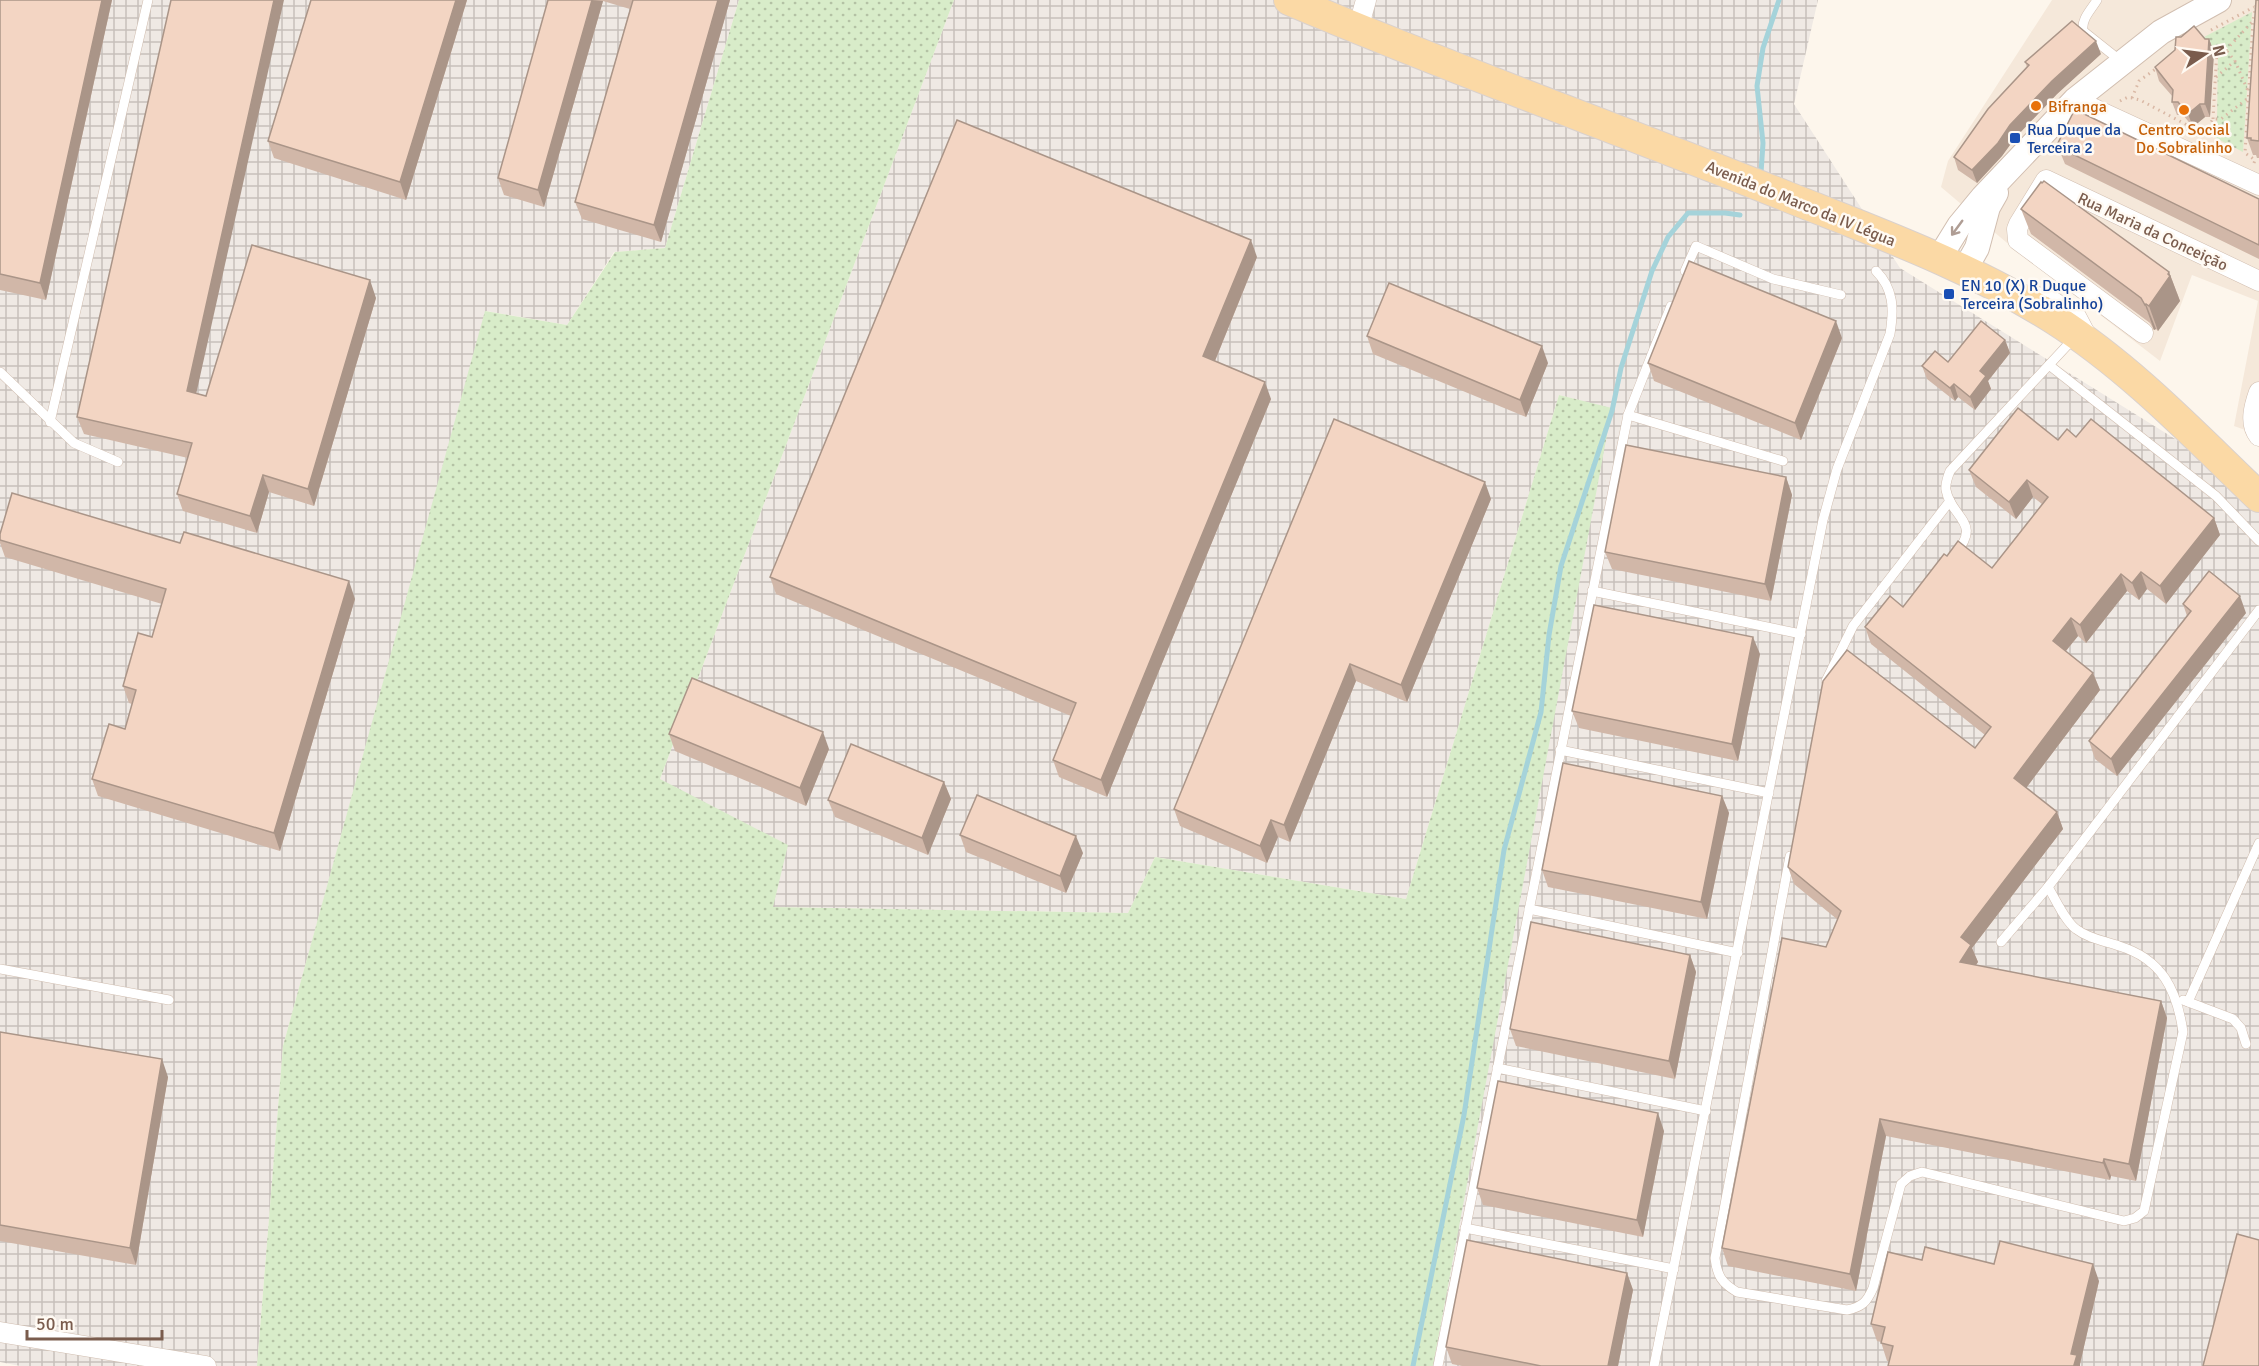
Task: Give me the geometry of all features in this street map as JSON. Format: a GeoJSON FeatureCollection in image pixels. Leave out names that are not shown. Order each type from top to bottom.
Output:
{"type":"FeatureCollection","features":[{"type":"Feature","properties":{"kind":"main road","name":"Avenida do Marco da IV Légua"},"geometry":{"type":"LineString","coordinates":[[1289,0],[1328,8],[1358,29],[1739,177],[1951,265],[2037,308],[2077,335],[2160,401],[2259,497]]}},
{"type":"Feature","properties":{"kind":"street"},"geometry":{"type":"LineString","coordinates":[[1358,29],[1366,0]]}},
{"type":"Feature","properties":{"kind":"street"},"geometry":{"type":"LineString","coordinates":[[1951,265],[1977,248],[1988,207],[2010,170],[2075,100],[2161,32],[2219,0]]}},
{"type":"Feature","properties":{"kind":"street"},"geometry":{"type":"LineString","coordinates":[[2075,100],[2254,183]]}},
{"type":"Feature","properties":{"kind":"street","name":"Rua Maria da Conceição"},"geometry":{"type":"LineString","coordinates":[[2143,333],[2018,240],[2019,224],[2046,180],[2259,281]]}},
{"type":"Feature","properties":{"kind":"street"},"geometry":{"type":"LineString","coordinates":[[2258,434],[2253,411],[2259,392]]}},
{"type":"Feature","properties":{"kind":"street"},"geometry":{"type":"LineString","coordinates":[[0,1332],[206,1366]]}},
{"type":"Feature","properties":{"kind":"lane"},"geometry":{"type":"LineString","coordinates":[[50,422],[148,0]]}},
{"type":"Feature","properties":{"kind":"lane"},"geometry":{"type":"LineString","coordinates":[[2097,0],[2084,19],[2083,32],[2122,62]]}},
{"type":"Feature","properties":{"kind":"lane"},"geometry":{"type":"LineString","coordinates":[[1683,277],[1696,246],[1773,279],[1841,295]]}},
{"type":"Feature","properties":{"kind":"lane"},"geometry":{"type":"LineString","coordinates":[[1654,1366],[1823,520],[1833,481],[1890,334],[1893,311],[1890,293],[1884,279],[1876,271]]}},
{"type":"Feature","properties":{"kind":"lane"},"geometry":{"type":"LineString","coordinates":[[1995,287],[2050,293],[2081,314],[2102,355]]}},
{"type":"Feature","properties":{"kind":"lane"},"geometry":{"type":"LineString","coordinates":[[1438,1366],[1628,416],[1674,298]]}},
{"type":"Feature","properties":{"kind":"lane"},"geometry":{"type":"LineString","coordinates":[[1951,559],[1966,542],[1967,533],[1964,522],[1950,501],[1945,488],[1950,471],[2077,335]]}},
{"type":"Feature","properties":{"kind":"lane"},"geometry":{"type":"LineString","coordinates":[[2049,365],[2216,496],[2259,542]]}},
{"type":"Feature","properties":{"kind":"lane"},"geometry":{"type":"LineString","coordinates":[[0,372],[74,443],[118,462]]}},
{"type":"Feature","properties":{"kind":"lane"},"geometry":{"type":"LineString","coordinates":[[1628,416],[1783,461]]}},
{"type":"Feature","properties":{"kind":"lane"},"geometry":{"type":"LineString","coordinates":[[1821,694],[1833,663],[1853,626],[1950,501]]}},
{"type":"Feature","properties":{"kind":"lane"},"geometry":{"type":"LineString","coordinates":[[1592,591],[1801,634]]}},
{"type":"Feature","properties":{"kind":"lane"},"geometry":{"type":"LineString","coordinates":[[2001,942],[2048,887],[2259,610]]}},
{"type":"Feature","properties":{"kind":"lane"},"geometry":{"type":"LineString","coordinates":[[1560,750],[1769,793]]}},
{"type":"Feature","properties":{"kind":"lane"},"geometry":{"type":"LineString","coordinates":[[2188,1002],[2259,843]]}},
{"type":"Feature","properties":{"kind":"lane"},"geometry":{"type":"LineString","coordinates":[[1792,848],[1715,1258],[1717,1273],[1725,1285],[1737,1292],[1847,1310],[1859,1307],[1868,1300],[1901,1184],[1910,1176],[1922,1172],[2124,1221],[2135,1218],[2144,1211],[2183,1032],[2175,997],[2170,984],[2148,958],[2138,952],[2088,936],[2074,928],[2048,887]]}},
{"type":"Feature","properties":{"kind":"lane"},"geometry":{"type":"LineString","coordinates":[[1529,909],[1738,953]]}},
{"type":"Feature","properties":{"kind":"lane"},"geometry":{"type":"LineString","coordinates":[[0,969],[169,1000]]}},
{"type":"Feature","properties":{"kind":"lane"},"geometry":{"type":"LineString","coordinates":[[2175,997],[2233,1019],[2241,1028],[2246,1044]]}},
{"type":"Feature","properties":{"kind":"lane"},"geometry":{"type":"LineString","coordinates":[[1497,1068],[1706,1111]]}},
{"type":"Feature","properties":{"kind":"lane"},"geometry":{"type":"LineString","coordinates":[[1466,1228],[1674,1269]]}},
{"type":"Feature","properties":{"kind":"path"},"geometry":{"type":"LineString","coordinates":[[2254,183],[2255,160],[2245,153],[2254,8],[2257,0]]}},
{"type":"Feature","properties":{"kind":"path"},"geometry":{"type":"LineString","coordinates":[[2210,31],[2254,8]]}},
{"type":"Feature","properties":{"kind":"path"},"geometry":{"type":"LineString","coordinates":[[2226,50],[2253,21]]}},
{"type":"Feature","properties":{"kind":"path"},"geometry":{"type":"LineString","coordinates":[[2205,42],[2211,49],[2226,50],[2235,61],[2249,93]]}},
{"type":"Feature","properties":{"kind":"path"},"geometry":{"type":"LineString","coordinates":[[2112,117],[2119,101],[2128,97],[2140,100],[2205,134],[2213,119],[2217,49]]}},
{"type":"Feature","properties":{"kind":"path"},"geometry":{"type":"LineString","coordinates":[[2216,78],[2235,61]]}},
{"type":"Feature","properties":{"kind":"path"},"geometry":{"type":"LineString","coordinates":[[2132,98],[2139,81],[2163,63]]}},
{"type":"Feature","properties":{"kind":"path"},"geometry":{"type":"LineString","coordinates":[[2213,119],[2221,119],[2248,98]]}},
{"type":"Feature","properties":{"kind":"shaded area"},"geometry":{"type":"Polygon","coordinates":[[[0,0],[739,0],[665,248],[614,252],[567,325],[486,311],[283,1046],[257,1366],[20,1366],[0,1362],[0,0]]]}},
{"type":"Feature","properties":{"kind":"shaded area"},"geometry":{"type":"Polygon","coordinates":[[[954,0],[1818,0],[1794,104],[1900,268],[2259,491],[2259,1366],[1410,1366],[1602,406],[1559,395],[1406,899],[1155,857],[1128,913],[773,907],[660,779],[954,0]]]}},
{"type":"Feature","properties":{"kind":"shaded area"},"geometry":{"type":"Polygon","coordinates":[[[2052,0],[2259,0],[2259,435],[2234,426],[2258,301],[2192,275],[2160,361],[2013,248],[1941,187],[1948,161],[2052,0]]]}},
{"type":"Feature","properties":{"kind":"green space"},"geometry":{"type":"Polygon","coordinates":[[[739,0],[954,0],[660,779],[788,845],[773,907],[1128,913],[1155,857],[1406,899],[1559,395],[1612,408],[1433,1366],[257,1366],[283,1046],[485,311],[567,325],[615,252],[665,248],[739,0]]]}},
{"type":"Feature","properties":{"kind":"green space"},"geometry":{"type":"Polygon","coordinates":[[[2252,12],[2243,152],[2210,135],[2217,122],[2218,52],[2204,37],[2252,12]]]}},
{"type":"Feature","properties":{"kind":"building"},"geometry":{"type":"Polygon","coordinates":[[[0,0],[102,0],[40,283],[0,274],[0,0]]]}},
{"type":"Feature","properties":{"kind":"building"},"geometry":{"type":"Polygon","coordinates":[[[171,0],[274,0],[187,391],[206,396],[252,245],[370,280],[308,489],[263,475],[250,516],[177,494],[192,443],[77,417],[171,0]]]}},
{"type":"Feature","properties":{"kind":"building"},"geometry":{"type":"Polygon","coordinates":[[[311,0],[456,0],[400,182],[268,141],[311,0]]]}},
{"type":"Feature","properties":{"kind":"building"},"geometry":{"type":"Polygon","coordinates":[[[548,0],[592,0],[538,190],[498,178],[548,0]]]}},
{"type":"Feature","properties":{"kind":"building"},"geometry":{"type":"Polygon","coordinates":[[[633,0],[718,0],[654,225],[575,202],[633,0]]]}},
{"type":"Feature","properties":{"kind":"building"},"geometry":{"type":"Polygon","coordinates":[[[2256,0],[2259,0],[2259,141],[2247,138],[2256,0]]]}},
{"type":"Feature","properties":{"kind":"building"},"geometry":{"type":"Polygon","coordinates":[[[2072,21],[2096,41],[2052,81],[2010,125],[1998,143],[1972,170],[1954,157],[1988,109],[2029,65],[2025,62],[2072,21]]]}},
{"type":"Feature","properties":{"kind":"building"},"geometry":{"type":"Polygon","coordinates":[[[2194,26],[2205,39],[2209,39],[2205,104],[2200,104],[2188,114],[2178,102],[2172,102],[2173,90],[2155,67],[2175,50],[2176,37],[2181,37],[2194,26]]]}},
{"type":"Feature","properties":{"kind":"building"},"geometry":{"type":"Polygon","coordinates":[[[2076,110],[2259,199],[2259,245],[2058,147],[2076,110]]]}},
{"type":"Feature","properties":{"kind":"building"},"geometry":{"type":"Polygon","coordinates":[[[957,120],[1251,240],[1203,356],[1265,382],[1101,780],[1053,760],[1076,703],[770,577],[957,120]]]}},
{"type":"Feature","properties":{"kind":"building"},"geometry":{"type":"Polygon","coordinates":[[[2044,181],[2169,272],[2170,276],[2149,306],[2021,209],[2044,181]]]}},
{"type":"Feature","properties":{"kind":"building"},"geometry":{"type":"Polygon","coordinates":[[[1689,261],[1836,321],[1795,423],[1648,363],[1689,261]]]}},
{"type":"Feature","properties":{"kind":"building"},"geometry":{"type":"Polygon","coordinates":[[[1389,283],[1542,346],[1520,400],[1367,336],[1389,283]]]}},
{"type":"Feature","properties":{"kind":"building"},"geometry":{"type":"Polygon","coordinates":[[[1981,321],[2005,340],[1980,371],[1986,376],[1970,397],[1954,384],[1950,388],[1922,366],[1935,351],[1948,362],[1981,321]]]}},
{"type":"Feature","properties":{"kind":"building"},"geometry":{"type":"Polygon","coordinates":[[[2018,408],[2058,440],[2067,429],[2076,437],[2091,419],[2214,518],[2160,586],[2141,572],[2132,583],[2121,574],[2080,625],[2071,618],[2053,641],[2093,673],[2014,778],[2057,812],[1961,937],[1971,945],[1960,962],[2161,1001],[2129,1164],[2104,1159],[2103,1163],[1880,1119],[1850,1274],[1722,1248],[1782,938],[1826,947],[1841,911],[1788,867],[1823,681],[1847,650],[1975,748],[1991,727],[1865,627],[1890,596],[1903,607],[1944,554],[1947,556],[1958,541],[1992,568],[2048,497],[2027,480],[2009,502],[1969,470],[2018,408]]]}},
{"type":"Feature","properties":{"kind":"building"},"geometry":{"type":"Polygon","coordinates":[[[1334,419],[1485,482],[1401,685],[1350,664],[1284,825],[1271,820],[1260,846],[1174,809],[1334,419]]]}},
{"type":"Feature","properties":{"kind":"building"},"geometry":{"type":"Polygon","coordinates":[[[1626,445],[1786,477],[1765,584],[1605,552],[1626,445]]]}},
{"type":"Feature","properties":{"kind":"building"},"geometry":{"type":"Polygon","coordinates":[[[12,493],[180,543],[184,532],[349,581],[274,833],[92,779],[109,724],[125,729],[136,690],[123,686],[138,633],[152,637],[166,589],[0,540],[12,493]]]}},
{"type":"Feature","properties":{"kind":"building"},"geometry":{"type":"Polygon","coordinates":[[[2209,571],[2240,596],[2111,759],[2089,741],[2191,611],[2183,604],[2209,571]]]}},
{"type":"Feature","properties":{"kind":"building"},"geometry":{"type":"Polygon","coordinates":[[[1594,605],[1753,637],[1732,744],[1572,711],[1594,605]]]}},
{"type":"Feature","properties":{"kind":"building"},"geometry":{"type":"Polygon","coordinates":[[[692,678],[823,732],[800,788],[669,734],[692,678]]]}},
{"type":"Feature","properties":{"kind":"building"},"geometry":{"type":"Polygon","coordinates":[[[851,744],[944,782],[922,838],[828,800],[851,744]]]}},
{"type":"Feature","properties":{"kind":"building"},"geometry":{"type":"Polygon","coordinates":[[[1563,763],[1722,796],[1701,902],[1542,870],[1563,763]]]}},
{"type":"Feature","properties":{"kind":"building"},"geometry":{"type":"Polygon","coordinates":[[[977,795],[1076,836],[1060,876],[960,835],[977,795]]]}},
{"type":"Feature","properties":{"kind":"building"},"geometry":{"type":"Polygon","coordinates":[[[1531,922],[1690,955],[1669,1061],[1510,1029],[1531,922]]]}},
{"type":"Feature","properties":{"kind":"building"},"geometry":{"type":"Polygon","coordinates":[[[0,1032],[162,1059],[130,1248],[0,1225],[0,1032]]]}},
{"type":"Feature","properties":{"kind":"building"},"geometry":{"type":"Polygon","coordinates":[[[1498,1081],[1658,1113],[1637,1220],[1477,1188],[1498,1081]]]}},
{"type":"Feature","properties":{"kind":"building"},"geometry":{"type":"Polygon","coordinates":[[[2237,1234],[2259,1240],[2259,1366],[2203,1366],[2237,1234]]]}},
{"type":"Feature","properties":{"kind":"building"},"geometry":{"type":"Polygon","coordinates":[[[1467,1240],[1627,1273],[1608,1366],[1541,1366],[1446,1347],[1467,1240]]]}},
{"type":"Feature","properties":{"kind":"building"},"geometry":{"type":"Polygon","coordinates":[[[2000,1241],[2093,1264],[2071,1354],[2077,1355],[2074,1365],[2077,1366],[1888,1366],[1893,1346],[1881,1343],[1885,1327],[1871,1324],[1888,1252],[1922,1260],[1925,1247],[1994,1264],[2000,1241]]]}},
{"type":"Feature","properties":{"kind":"waterway"},"geometry":{"type":"LineString","coordinates":[[1761,173],[1763,143],[1757,86],[1763,48],[1779,0]]}},
{"type":"Feature","properties":{"kind":"waterway"},"geometry":{"type":"LineString","coordinates":[[1413,1366],[1464,1115],[1504,850],[1541,712],[1549,635],[1561,566],[1612,411],[1621,368],[1652,271],[1668,237],[1688,213],[1740,215]]}},
{"type":"Feature","properties":{"kind":"place","name":"Bifranga"},"geometry":{"type":"Point","coordinates":[2036,106]}},
{"type":"Feature","properties":{"kind":"place","name":"Centro Social Do Sobralinho"},"geometry":{"type":"Point","coordinates":[2184,110]}},
{"type":"Feature","properties":{"kind":"place","name":"Rua Duque da Terceira 2"},"geometry":{"type":"Point","coordinates":[2015,138]}},
{"type":"Feature","properties":{"kind":"place","name":"EN 10 (X) R Duque Terceira (Sobralinho)"},"geometry":{"type":"Point","coordinates":[1949,294]}}]}
